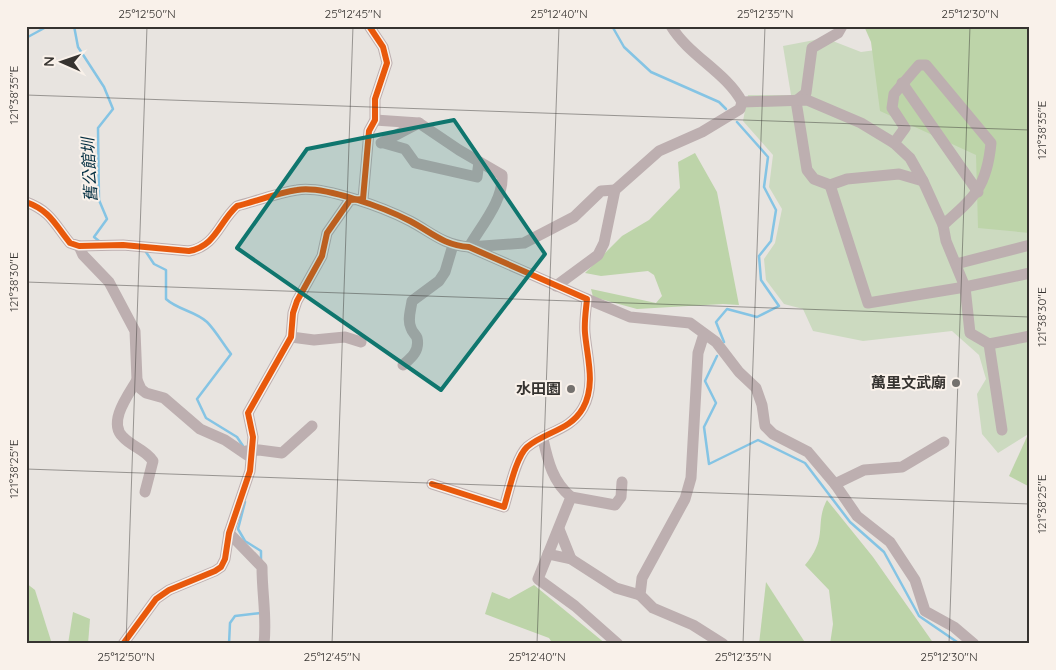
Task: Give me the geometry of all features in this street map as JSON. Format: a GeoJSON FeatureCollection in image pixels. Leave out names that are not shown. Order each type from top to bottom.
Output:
{"type":"FeatureCollection","features":[{"type":"Feature","properties":{"kind":"street"},"geometry":{"type":"LineString","coordinates":[[350,200],[363,199],[369,132],[375,120],[375,99],[387,63],[383,47],[369,26]]}},
{"type":"Feature","properties":{"kind":"street"},"geometry":{"type":"LineString","coordinates":[[556,286],[598,255],[604,243],[615,190],[659,151],[730,117],[740,108],[742,102],[736,90],[695,54],[671,26]]}},
{"type":"Feature","properties":{"kind":"street"},"geometry":{"type":"LineString","coordinates":[[796,101],[806,93],[812,48],[838,33],[842,26]]}},
{"type":"Feature","properties":{"kind":"street"},"geometry":{"type":"LineString","coordinates":[[894,143],[906,128],[892,108],[894,94],[919,65],[926,65],[992,143],[989,168],[978,192],[943,224]]}},
{"type":"Feature","properties":{"kind":"street"},"geometry":{"type":"LineString","coordinates":[[902,83],[978,192]]}},
{"type":"Feature","properties":{"kind":"street"},"geometry":{"type":"LineString","coordinates":[[742,102],[807,100],[861,123],[894,143],[910,158],[943,224],[943,233],[965,287],[970,333],[989,344],[1030,336]]}},
{"type":"Feature","properties":{"kind":"street"},"geometry":{"type":"LineString","coordinates":[[796,101],[807,170],[814,179],[830,185],[847,179],[899,174],[923,181]]}},
{"type":"Feature","properties":{"kind":"street"},"geometry":{"type":"LineString","coordinates":[[375,120],[418,122],[502,175],[503,187],[468,247]]}},
{"type":"Feature","properties":{"kind":"street"},"geometry":{"type":"LineString","coordinates":[[384,143],[418,122]]}},
{"type":"Feature","properties":{"kind":"street"},"geometry":{"type":"LineString","coordinates":[[368,143],[384,143],[405,149],[416,163],[464,175],[477,177],[480,162]]}},
{"type":"Feature","properties":{"kind":"street"},"geometry":{"type":"LineString","coordinates":[[830,185],[868,303],[1030,274]]}},
{"type":"Feature","properties":{"kind":"street"},"geometry":{"type":"LineString","coordinates":[[26,202],[44,211],[58,223],[70,243],[79,246],[123,244],[175,250],[199,249],[209,243],[223,227],[230,212],[237,206],[297,190],[316,189],[410,221],[453,245],[468,247],[524,243],[574,217],[601,191],[615,190]]}},
{"type":"Feature","properties":{"kind":"street"},"geometry":{"type":"LineString","coordinates":[[123,644],[156,599],[169,590],[221,567],[225,559],[228,532],[250,471],[253,437],[248,413],[291,337],[293,313],[297,301],[322,256],[327,233],[350,200]]}},
{"type":"Feature","properties":{"kind":"street"},"geometry":{"type":"LineString","coordinates":[[403,365],[414,356],[417,346],[417,338],[410,328],[409,320],[412,301],[439,281],[453,245]]}},
{"type":"Feature","properties":{"kind":"street"},"geometry":{"type":"LineString","coordinates":[[956,264],[1030,245]]}},
{"type":"Feature","properties":{"kind":"street"},"geometry":{"type":"LineString","coordinates":[[79,246],[83,255],[109,282],[135,332],[137,380],[140,389],[146,393],[164,398],[200,429],[225,440],[247,455],[246,451],[259,450],[282,453],[312,426]]}},
{"type":"Feature","properties":{"kind":"street"},"geometry":{"type":"LineString","coordinates":[[468,247],[630,318],[690,323],[716,342],[739,372],[756,388],[762,405],[765,426],[773,434],[808,452],[835,484],[856,516],[890,542],[915,580],[925,611],[954,627],[974,644]]}},
{"type":"Feature","properties":{"kind":"street"},"geometry":{"type":"LineString","coordinates":[[432,484],[504,507],[518,463],[527,447],[572,422],[583,407],[589,388],[590,360],[584,322],[587,299]]}},
{"type":"Feature","properties":{"kind":"street"},"geometry":{"type":"LineString","coordinates":[[640,595],[642,578],[685,499],[691,478],[698,353],[704,334]]}},
{"type":"Feature","properties":{"kind":"street"},"geometry":{"type":"LineString","coordinates":[[291,337],[314,340],[345,337],[361,342]]}},
{"type":"Feature","properties":{"kind":"street"},"geometry":{"type":"LineString","coordinates":[[989,344],[1002,430]]}},
{"type":"Feature","properties":{"kind":"street"},"geometry":{"type":"LineString","coordinates":[[137,380],[118,413],[118,428],[121,436],[148,454],[153,461],[146,492]]}},
{"type":"Feature","properties":{"kind":"street"},"geometry":{"type":"LineString","coordinates":[[543,439],[549,468],[561,489],[571,497],[615,505],[621,497],[622,482]]}},
{"type":"Feature","properties":{"kind":"street"},"geometry":{"type":"LineString","coordinates":[[835,484],[864,470],[902,467],[944,442]]}},
{"type":"Feature","properties":{"kind":"street"},"geometry":{"type":"LineString","coordinates":[[571,497],[538,580],[575,606],[618,644]]}},
{"type":"Feature","properties":{"kind":"street"},"geometry":{"type":"LineString","coordinates":[[559,529],[571,559]]}},
{"type":"Feature","properties":{"kind":"street"},"geometry":{"type":"LineString","coordinates":[[228,532],[262,567],[262,587],[266,599],[264,644]]}},
{"type":"Feature","properties":{"kind":"street"},"geometry":{"type":"LineString","coordinates":[[548,554],[571,559],[616,588],[640,595],[653,608],[693,625],[722,644]]}},
{"type":"Feature","properties":{"kind":"highlighted area"},"geometry":{"type":"Polygon","coordinates":[[[454,120],[545,254],[441,390],[237,248],[307,149],[454,120]]]}},
{"type":"Feature","properties":{"kind":"green space"},"geometry":{"type":"Polygon","coordinates":[[[864,26],[1030,26],[1030,233],[978,228],[976,155],[880,111],[871,42],[864,26]]]}},
{"type":"Feature","properties":{"kind":"green space"},"geometry":{"type":"Polygon","coordinates":[[[825,38],[861,52],[928,43],[1030,75],[1030,433],[998,453],[982,434],[977,394],[986,379],[979,355],[952,331],[863,341],[813,331],[803,309],[784,304],[766,280],[764,259],[775,243],[782,209],[769,187],[773,155],[743,121],[748,95],[791,95],[783,46],[825,38]]]}},
{"type":"Feature","properties":{"kind":"green space"},"geometry":{"type":"Polygon","coordinates":[[[695,153],[717,192],[739,305],[723,304],[637,309],[593,297],[591,289],[656,303],[662,296],[654,275],[648,271],[601,276],[585,273],[622,236],[649,220],[680,188],[678,162],[695,153]]]}},
{"type":"Feature","properties":{"kind":"green space"},"geometry":{"type":"Polygon","coordinates":[[[1030,430],[1030,487],[1009,476],[1030,430]]]}},
{"type":"Feature","properties":{"kind":"green space"},"geometry":{"type":"Polygon","coordinates":[[[827,500],[873,557],[934,644],[830,644],[833,624],[829,590],[805,565],[817,546],[821,516],[827,500]]]}},
{"type":"Feature","properties":{"kind":"green space"},"geometry":{"type":"Polygon","coordinates":[[[766,582],[806,644],[759,644],[766,582]]]}},
{"type":"Feature","properties":{"kind":"green space"},"geometry":{"type":"Polygon","coordinates":[[[26,583],[35,590],[52,644],[26,644],[26,583]]]}},
{"type":"Feature","properties":{"kind":"green space"},"geometry":{"type":"Polygon","coordinates":[[[534,585],[606,644],[553,644],[549,638],[485,614],[492,592],[509,599],[534,585]]]}},
{"type":"Feature","properties":{"kind":"green space"},"geometry":{"type":"Polygon","coordinates":[[[73,612],[90,619],[88,644],[68,644],[73,612]]]}},
{"type":"Feature","properties":{"kind":"waterway","name":"舊公館圳"},"geometry":{"type":"LineString","coordinates":[[26,38],[48,26]]}},
{"type":"Feature","properties":{"kind":"waterway","name":"舊公館圳"},"geometry":{"type":"LineString","coordinates":[[74,26],[78,47],[104,87],[113,109],[98,128],[99,200],[107,219],[94,237],[99,241]]}},
{"type":"Feature","properties":{"kind":"waterway"},"geometry":{"type":"LineString","coordinates":[[612,26],[624,47],[651,72],[719,102],[726,109]]}},
{"type":"Feature","properties":{"kind":"waterway"},"geometry":{"type":"LineString","coordinates":[[724,342],[716,322],[727,309],[757,317],[779,306],[761,280],[759,256],[771,241],[776,210],[764,187],[768,157],[737,122]]}},
{"type":"Feature","properties":{"kind":"waterway","name":"舊公館圳"},"geometry":{"type":"LineString","coordinates":[[146,252],[154,264],[166,270],[166,299],[207,322],[231,354],[197,399],[206,418],[237,437],[243,446]]}},
{"type":"Feature","properties":{"kind":"waterway"},"geometry":{"type":"LineString","coordinates":[[717,356],[705,381],[716,403],[704,427],[709,464],[758,440],[805,463],[850,522],[884,552],[919,616],[960,644]]}},
{"type":"Feature","properties":{"kind":"waterway","name":"舊公館圳"},"geometry":{"type":"LineString","coordinates":[[245,502],[238,529],[245,541],[261,551],[261,560]]}},
{"type":"Feature","properties":{"kind":"waterway","name":"舊公館圳"},"geometry":{"type":"LineString","coordinates":[[229,644],[230,623],[235,616],[261,613]]}},
{"type":"Feature","properties":{"kind":"cycle path"},"geometry":{"type":"LineString","coordinates":[[123,644],[156,599],[169,590],[215,571],[221,567],[225,559],[229,533],[250,471],[253,437],[248,413],[291,337],[293,313],[297,301],[322,256],[327,233],[350,200],[363,199],[369,131],[375,120],[375,99],[387,63],[383,47],[369,26]]}},
{"type":"Feature","properties":{"kind":"cycle path"},"geometry":{"type":"LineString","coordinates":[[26,202],[47,214],[70,243],[79,246],[123,245],[189,251],[198,248],[211,239],[237,206],[297,190],[322,191],[338,194],[385,210],[410,221],[444,241],[469,247],[587,299],[585,329],[590,380],[587,399],[578,416],[571,422],[534,442],[523,452],[516,466],[504,507],[432,484]]}},
{"type":"Feature","properties":{"kind":"place","name":"萬里文武廟"},"geometry":{"type":"Point","coordinates":[956,383]}},
{"type":"Feature","properties":{"kind":"place","name":"水田園"},"geometry":{"type":"Point","coordinates":[571,389]}}]}
